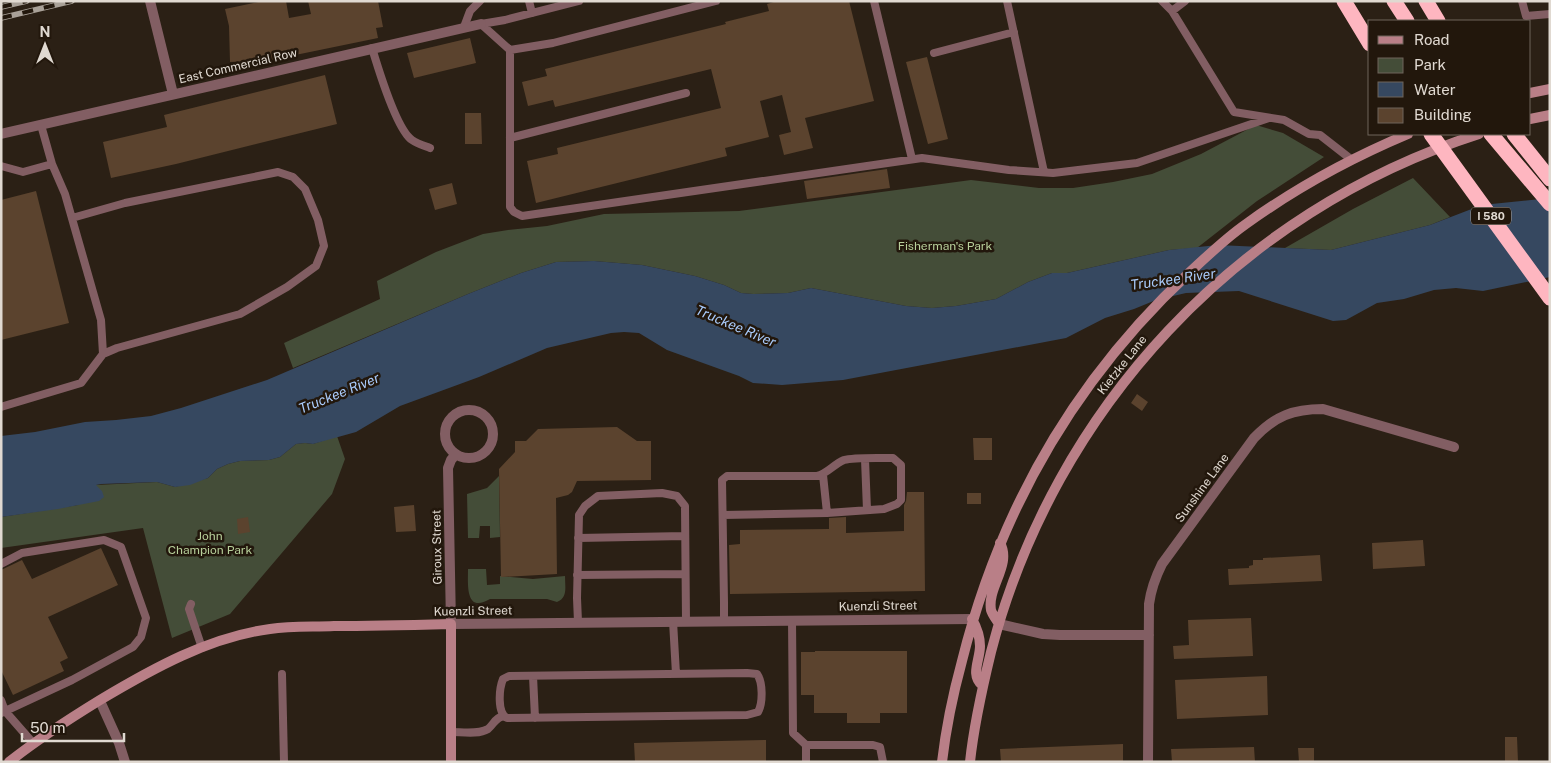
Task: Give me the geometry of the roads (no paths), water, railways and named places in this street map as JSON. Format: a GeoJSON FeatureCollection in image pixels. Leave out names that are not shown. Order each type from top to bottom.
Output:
{"type":"FeatureCollection","features":[{"type":"Feature","properties":{"kind":"highway"},"geometry":{"type":"LineString","coordinates":[[1344,1],[1368,41]]}},
{"type":"Feature","properties":{"kind":"highway"},"geometry":{"type":"LineString","coordinates":[[1394,1],[1406,20]]}},
{"type":"Feature","properties":{"kind":"highway"},"geometry":{"type":"LineString","coordinates":[[1426,1],[1437,20]]}},
{"type":"Feature","properties":{"kind":"highway","name":"I 580"},"geometry":{"type":"LineString","coordinates":[[1432,135],[1550,298]]}},
{"type":"Feature","properties":{"kind":"highway"},"geometry":{"type":"LineString","coordinates":[[1493,135],[1550,204]]}},
{"type":"Feature","properties":{"kind":"highway"},"geometry":{"type":"LineString","coordinates":[[1515,135],[1550,179]]}},
{"type":"Feature","properties":{"kind":"main road"},"geometry":{"type":"LineString","coordinates":[[1531,93],[1550,89]]}},
{"type":"Feature","properties":{"kind":"main road"},"geometry":{"type":"LineString","coordinates":[[1531,119],[1550,115]]}},
{"type":"Feature","properties":{"kind":"main road","name":"Kietzke Lane"},"geometry":{"type":"LineString","coordinates":[[942,762],[954,694],[972,618],[1013,511],[1048,446],[1075,405],[1151,309],[1206,257],[1245,225],[1286,197],[1352,160],[1406,135]]}},
{"type":"Feature","properties":{"kind":"main road","name":"Kietzke Lane"},"geometry":{"type":"LineString","coordinates":[[970,762],[972,738],[982,685],[1014,576],[1035,527],[1070,460],[1106,407],[1154,345],[1200,298],[1247,258],[1287,228],[1375,177],[1438,147],[1476,135]]}},
{"type":"Feature","properties":{"kind":"main road"},"geometry":{"type":"LineString","coordinates":[[999,624],[991,611],[991,596],[1003,560],[1003,550],[1000,543]]}},
{"type":"Feature","properties":{"kind":"main road"},"geometry":{"type":"LineString","coordinates":[[972,618],[978,632],[980,648],[975,674],[978,682],[982,685]]}},
{"type":"Feature","properties":{"kind":"main road","name":"Kuenzli Street"},"geometry":{"type":"LineString","coordinates":[[10,762],[33,743],[133,680],[228,638],[271,629],[451,624]]}},
{"type":"Feature","properties":{"kind":"main road","name":"Giroux Street"},"geometry":{"type":"LineString","coordinates":[[451,624],[451,762]]}},
{"type":"Feature","properties":{"kind":"street"},"geometry":{"type":"LineString","coordinates":[[150,1],[172,94]]}},
{"type":"Feature","properties":{"kind":"street","name":"East Commercial Row"},"geometry":{"type":"LineString","coordinates":[[1,134],[481,24]]}},
{"type":"Feature","properties":{"kind":"street","name":"Sunshine Lane"},"geometry":{"type":"LineString","coordinates":[[1148,762],[1150,590],[1162,564],[1254,438],[1278,418],[1292,412],[1323,409],[1454,447]]}},
{"type":"Feature","properties":{"kind":"street"},"geometry":{"type":"LineString","coordinates":[[469,410],[478,412],[487,418],[493,428],[494,437],[489,448],[480,456],[467,458],[456,454],[449,447],[446,438],[446,428],[452,418],[459,412],[469,410]]}},
{"type":"Feature","properties":{"kind":"street","name":"Giroux Street"},"geometry":{"type":"LineString","coordinates":[[451,624],[448,468],[456,454]]}},
{"type":"Feature","properties":{"kind":"street","name":"Kuenzli Street"},"geometry":{"type":"LineString","coordinates":[[451,624],[972,618]]}},
{"type":"Feature","properties":{"kind":"street"},"geometry":{"type":"LineString","coordinates":[[999,624],[1060,636],[1149,634]]}},
{"type":"Feature","properties":{"kind":"street"},"geometry":{"type":"LineString","coordinates":[[100,700],[119,743],[125,762]]}},
{"type":"Feature","properties":{"kind":"lane"},"geometry":{"type":"LineString","coordinates":[[464,28],[470,11],[480,1]]}},
{"type":"Feature","properties":{"kind":"lane"},"geometry":{"type":"LineString","coordinates":[[529,1],[532,13]]}},
{"type":"Feature","properties":{"kind":"lane"},"geometry":{"type":"LineString","coordinates":[[481,24],[579,1]]}},
{"type":"Feature","properties":{"kind":"lane"},"geometry":{"type":"LineString","coordinates":[[510,50],[553,43],[716,1]]}},
{"type":"Feature","properties":{"kind":"lane"},"geometry":{"type":"LineString","coordinates":[[874,1],[912,159]]}},
{"type":"Feature","properties":{"kind":"lane"},"geometry":{"type":"LineString","coordinates":[[1007,1],[1044,172]]}},
{"type":"Feature","properties":{"kind":"lane"},"geometry":{"type":"LineString","coordinates":[[1162,1],[1172,12],[1234,112],[1284,120],[1309,134],[1320,135],[1352,160]]}},
{"type":"Feature","properties":{"kind":"lane"},"geometry":{"type":"LineString","coordinates":[[1172,12],[1186,1]]}},
{"type":"Feature","properties":{"kind":"lane"},"geometry":{"type":"LineString","coordinates":[[1522,1],[1526,16],[1550,14]]}},
{"type":"Feature","properties":{"kind":"lane"},"geometry":{"type":"LineString","coordinates":[[481,24],[510,50],[510,207],[514,212],[522,216],[922,158],[1009,170],[1053,173],[1138,163],[1269,118]]}},
{"type":"Feature","properties":{"kind":"lane"},"geometry":{"type":"LineString","coordinates":[[934,54],[1014,32]]}},
{"type":"Feature","properties":{"kind":"lane"},"geometry":{"type":"LineString","coordinates":[[372,48],[382,79],[402,126],[411,140],[430,148]]}},
{"type":"Feature","properties":{"kind":"lane"},"geometry":{"type":"LineString","coordinates":[[510,138],[686,93]]}},
{"type":"Feature","properties":{"kind":"lane"},"geometry":{"type":"LineString","coordinates":[[41,125],[52,164],[65,194],[101,320],[103,354]]}},
{"type":"Feature","properties":{"kind":"lane"},"geometry":{"type":"LineString","coordinates":[[1,166],[23,172],[52,164]]}},
{"type":"Feature","properties":{"kind":"lane"},"geometry":{"type":"LineString","coordinates":[[1,407],[81,383],[103,354],[117,348],[240,314],[287,287],[316,266],[324,246],[318,220],[305,189],[294,177],[278,172],[125,203],[72,218]]}},
{"type":"Feature","properties":{"kind":"lane"},"geometry":{"type":"LineString","coordinates":[[723,515],[827,513],[884,509],[902,500],[901,465],[893,458],[846,459],[823,475],[728,476],[722,480],[724,621]]}},
{"type":"Feature","properties":{"kind":"lane"},"geometry":{"type":"LineString","coordinates":[[865,459],[867,510]]}},
{"type":"Feature","properties":{"kind":"lane"},"geometry":{"type":"LineString","coordinates":[[823,475],[827,513]]}},
{"type":"Feature","properties":{"kind":"lane"},"geometry":{"type":"LineString","coordinates":[[578,622],[579,515],[585,506],[598,496],[662,493],[677,496],[684,506],[686,621]]}},
{"type":"Feature","properties":{"kind":"lane"},"geometry":{"type":"LineString","coordinates":[[578,538],[685,536]]}},
{"type":"Feature","properties":{"kind":"lane"},"geometry":{"type":"LineString","coordinates":[[1,564],[22,554],[104,540],[121,547],[146,618],[141,637],[133,647],[72,680],[3,712]]}},
{"type":"Feature","properties":{"kind":"lane"},"geometry":{"type":"LineString","coordinates":[[577,575],[685,574]]}},
{"type":"Feature","properties":{"kind":"lane"},"geometry":{"type":"LineString","coordinates":[[191,604],[189,609],[202,648]]}},
{"type":"Feature","properties":{"kind":"lane"},"geometry":{"type":"LineString","coordinates":[[792,620],[793,733],[806,745],[880,747],[883,762]]}},
{"type":"Feature","properties":{"kind":"lane"},"geometry":{"type":"LineString","coordinates":[[673,621],[676,674]]}},
{"type":"Feature","properties":{"kind":"lane"},"geometry":{"type":"LineString","coordinates":[[451,732],[479,732],[487,729],[498,718],[503,716],[507,718],[535,718],[747,715],[758,712],[760,708],[761,679],[757,674],[747,673],[509,676],[503,679],[500,685],[503,716]]}},
{"type":"Feature","properties":{"kind":"lane"},"geometry":{"type":"LineString","coordinates":[[282,674],[284,762]]}},
{"type":"Feature","properties":{"kind":"lane"},"geometry":{"type":"LineString","coordinates":[[533,676],[535,718]]}},
{"type":"Feature","properties":{"kind":"lane"},"geometry":{"type":"LineString","coordinates":[[1,700],[3,712],[33,743]]}},
{"type":"Feature","properties":{"kind":"lane"},"geometry":{"type":"LineString","coordinates":[[806,745],[806,762]]}},
{"type":"Feature","properties":{"kind":"water","name":"Truckee River"},"geometry":{"type":"Polygon","coordinates":[[[1550,198],[1550,277],[1483,291],[1456,288],[1434,290],[1404,299],[1377,303],[1346,320],[1333,321],[1239,291],[1186,293],[1156,300],[1105,318],[1066,338],[843,380],[782,385],[753,383],[739,376],[667,350],[639,333],[611,333],[547,348],[479,377],[400,406],[356,432],[313,444],[296,444],[280,457],[269,460],[240,461],[228,464],[217,469],[208,478],[190,485],[175,487],[157,482],[101,484],[96,485],[102,491],[104,497],[99,501],[1,517],[1,436],[35,432],[85,422],[151,416],[181,408],[267,380],[468,294],[521,273],[556,262],[594,261],[642,265],[695,276],[724,285],[741,293],[788,293],[811,288],[906,306],[932,308],[996,299],[1028,282],[1052,273],[1067,273],[1169,250],[1218,245],[1331,250],[1430,225],[1482,205],[1550,198]]]}},
{"type":"Feature","properties":{"kind":"railway"},"geometry":{"type":"LineString","coordinates":[[1,7],[27,1]]}},
{"type":"Feature","properties":{"kind":"railway"},"geometry":{"type":"LineString","coordinates":[[1,18],[72,1]]}},
{"type":"Feature","properties":{"kind":"park label","name":"Fisherman's Park"},"geometry":{"type":"Point","coordinates":[945,246]}},
{"type":"Feature","properties":{"kind":"park label","name":"John Champion Park"},"geometry":{"type":"Point","coordinates":[210,543]}}]}
